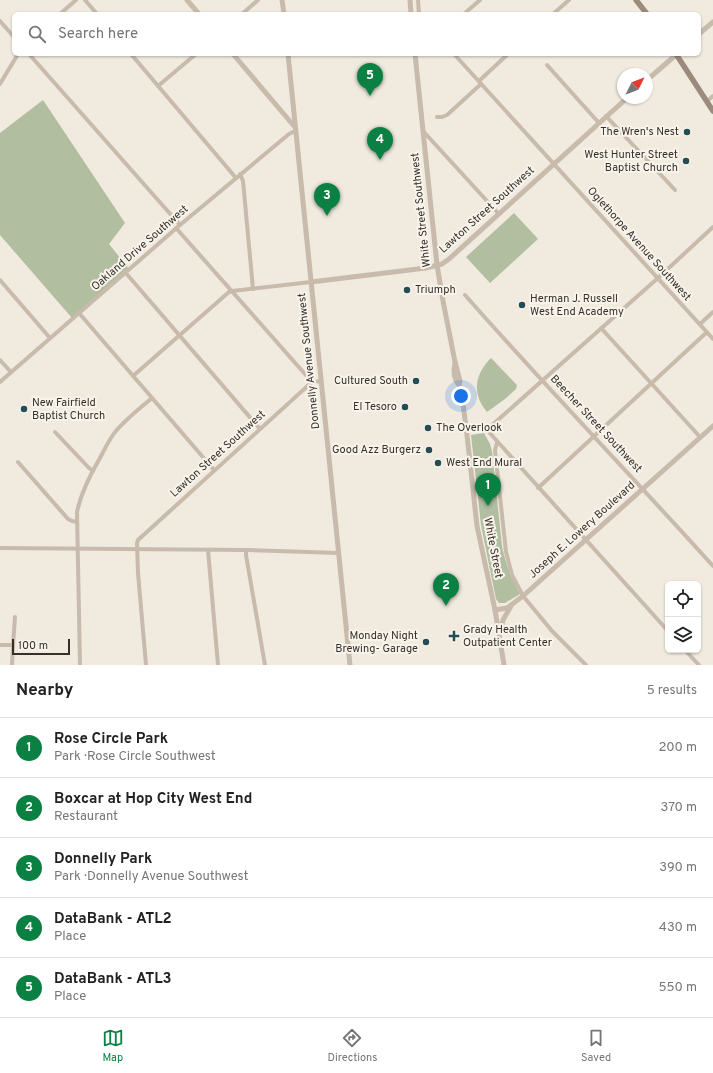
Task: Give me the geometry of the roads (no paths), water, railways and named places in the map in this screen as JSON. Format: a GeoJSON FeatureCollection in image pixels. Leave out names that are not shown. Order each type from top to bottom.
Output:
{"type":"FeatureCollection","features":[{"type":"Feature","properties":{"kind":"main road"},"geometry":{"type":"LineString","coordinates":[[636,0],[645,12]]}},
{"type":"Feature","properties":{"kind":"main road"},"geometry":{"type":"LineString","coordinates":[[677,56],[713,110]]}},
{"type":"Feature","properties":{"kind":"street"},"geometry":{"type":"LineString","coordinates":[[62,12],[76,0]]}},
{"type":"Feature","properties":{"kind":"street"},"geometry":{"type":"LineString","coordinates":[[85,0],[95,12]]}},
{"type":"Feature","properties":{"kind":"street"},"geometry":{"type":"LineString","coordinates":[[187,0],[197,12]]}},
{"type":"Feature","properties":{"kind":"street"},"geometry":{"type":"LineString","coordinates":[[244,12],[258,0]]}},
{"type":"Feature","properties":{"kind":"street"},"geometry":{"type":"LineString","coordinates":[[282,0],[284,12]]}},
{"type":"Feature","properties":{"kind":"street"},"geometry":{"type":"LineString","coordinates":[[410,0],[411,12]]}},
{"type":"Feature","properties":{"kind":"street"},"geometry":{"type":"LineString","coordinates":[[418,0],[419,12]]}},
{"type":"Feature","properties":{"kind":"street"},"geometry":{"type":"LineString","coordinates":[[466,12],[480,0]]}},
{"type":"Feature","properties":{"kind":"street"},"geometry":{"type":"LineString","coordinates":[[555,12],[569,0]]}},
{"type":"Feature","properties":{"kind":"street"},"geometry":{"type":"LineString","coordinates":[[0,21],[12,35]]}},
{"type":"Feature","properties":{"kind":"street"},"geometry":{"type":"LineString","coordinates":[[701,32],[713,22]]}},
{"type":"Feature","properties":{"kind":"street"},"geometry":{"type":"LineString","coordinates":[[0,84],[17,56]]}},
{"type":"Feature","properties":{"kind":"street"},"geometry":{"type":"LineString","coordinates":[[31,56],[312,382],[321,381]]}},
{"type":"Feature","properties":{"kind":"street"},"geometry":{"type":"LineString","coordinates":[[133,56],[236,178]]}},
{"type":"Feature","properties":{"kind":"street"},"geometry":{"type":"LineString","coordinates":[[158,86],[194,56]]}},
{"type":"Feature","properties":{"kind":"street"},"geometry":{"type":"LineString","coordinates":[[235,56],[295,129]]}},
{"type":"Feature","properties":{"kind":"street","name":"Donnelly Avenue Southwest"},"geometry":{"type":"LineString","coordinates":[[288,56],[350,665]]}},
{"type":"Feature","properties":{"kind":"street","name":"White Street Southwest"},"geometry":{"type":"LineString","coordinates":[[415,56],[437,265],[455,362],[454,370],[456,382],[459,385],[464,411]]}},
{"type":"Feature","properties":{"kind":"street","name":"Oglethorpe Avenue Southwest"},"geometry":{"type":"LineString","coordinates":[[456,56],[713,339]]}},
{"type":"Feature","properties":{"kind":"street"},"geometry":{"type":"LineString","coordinates":[[437,117],[447,115],[506,56]]}},
{"type":"Feature","properties":{"kind":"street"},"geometry":{"type":"LineString","coordinates":[[653,75],[674,56]]}},
{"type":"Feature","properties":{"kind":"street"},"geometry":{"type":"LineString","coordinates":[[546,65],[599,123]]}},
{"type":"Feature","properties":{"kind":"street"},"geometry":{"type":"LineString","coordinates":[[707,101],[713,96]]}},
{"type":"Feature","properties":{"kind":"street","name":"Lawton Street Southwest"},"geometry":{"type":"LineString","coordinates":[[311,282],[426,268],[442,264],[620,104]]}},
{"type":"Feature","properties":{"kind":"street"},"geometry":{"type":"LineString","coordinates":[[606,116],[675,190]]}},
{"type":"Feature","properties":{"kind":"street","name":"Oakland Drive Southwest"},"geometry":{"type":"LineString","coordinates":[[0,382],[178,226],[295,129]]}},
{"type":"Feature","properties":{"kind":"street"},"geometry":{"type":"LineString","coordinates":[[423,131],[498,213]]}},
{"type":"Feature","properties":{"kind":"street"},"geometry":{"type":"LineString","coordinates":[[240,174],[243,181],[253,289]]}},
{"type":"Feature","properties":{"kind":"street"},"geometry":{"type":"LineString","coordinates":[[665,628],[497,443],[488,431],[490,427],[658,278],[713,227]]}},
{"type":"Feature","properties":{"kind":"street"},"geometry":{"type":"LineString","coordinates":[[125,272],[260,429]]}},
{"type":"Feature","properties":{"kind":"street"},"geometry":{"type":"LineString","coordinates":[[0,280],[50,338]]}},
{"type":"Feature","properties":{"kind":"street"},"geometry":{"type":"LineString","coordinates":[[133,376],[229,292],[311,282]]}},
{"type":"Feature","properties":{"kind":"street","name":"Beecher Street Southwest"},"geometry":{"type":"LineString","coordinates":[[465,295],[542,381],[643,488],[713,566]]}},
{"type":"Feature","properties":{"kind":"street"},"geometry":{"type":"LineString","coordinates":[[79,312],[214,470]]}},
{"type":"Feature","properties":{"kind":"street"},"geometry":{"type":"LineString","coordinates":[[700,324],[713,312]]}},
{"type":"Feature","properties":{"kind":"street"},"geometry":{"type":"LineString","coordinates":[[601,328],[700,437]]}},
{"type":"Feature","properties":{"kind":"street"},"geometry":{"type":"LineString","coordinates":[[538,488],[707,332]]}},
{"type":"Feature","properties":{"kind":"street"},"geometry":{"type":"LineString","coordinates":[[0,360],[11,372]]}},
{"type":"Feature","properties":{"kind":"street","name":"Lawton Street Southwest"},"geometry":{"type":"LineString","coordinates":[[137,549],[138,540],[312,382]]}},
{"type":"Feature","properties":{"kind":"street"},"geometry":{"type":"LineString","coordinates":[[80,665],[77,522],[79,503],[85,487],[109,441],[123,423],[152,398]]}},
{"type":"Feature","properties":{"kind":"street","name":"White Street"},"geometry":{"type":"LineString","coordinates":[[464,411],[477,526],[495,610],[504,665]]}},
{"type":"Feature","properties":{"kind":"street","name":"Joseph E. Lowery Boulevard"},"geometry":{"type":"LineString","coordinates":[[495,610],[507,608],[524,596],[713,426]]}},
{"type":"Feature","properties":{"kind":"street"},"geometry":{"type":"LineString","coordinates":[[55,432],[93,471]]}},
{"type":"Feature","properties":{"kind":"street"},"geometry":{"type":"LineString","coordinates":[[497,443],[495,450],[506,552],[512,575],[524,596],[552,631],[586,665]]}},
{"type":"Feature","properties":{"kind":"street"},"geometry":{"type":"LineString","coordinates":[[18,462],[68,519],[77,522]]}},
{"type":"Feature","properties":{"kind":"street"},"geometry":{"type":"LineString","coordinates":[[0,548],[246,550],[339,553]]}},
{"type":"Feature","properties":{"kind":"street"},"geometry":{"type":"LineString","coordinates":[[137,549],[146,665]]}},
{"type":"Feature","properties":{"kind":"street"},"geometry":{"type":"LineString","coordinates":[[208,550],[218,665]]}},
{"type":"Feature","properties":{"kind":"street"},"geometry":{"type":"LineString","coordinates":[[246,550],[265,665]]}},
{"type":"Feature","properties":{"kind":"street"},"geometry":{"type":"LineString","coordinates":[[499,635],[504,618],[512,605]]}},
{"type":"Feature","properties":{"kind":"street"},"geometry":{"type":"LineString","coordinates":[[12,665],[15,617]]}},
{"type":"Feature","properties":{"kind":"street"},"geometry":{"type":"LineString","coordinates":[[0,645],[13,645]]}},
{"type":"Feature","properties":{"kind":"street"},"geometry":{"type":"LineString","coordinates":[[688,653],[699,665]]}},
{"type":"Feature","properties":{"kind":"place","name":"DataBank - ATL3"},"geometry":{"type":"Point","coordinates":[370,96]}},
{"type":"Feature","properties":{"kind":"place","name":"The Wren's Nest"},"geometry":{"type":"Point","coordinates":[687,132]}},
{"type":"Feature","properties":{"kind":"place","name":"DataBank - ATL2"},"geometry":{"type":"Point","coordinates":[380,160]}},
{"type":"Feature","properties":{"kind":"place","name":"West Hunter Street Baptist Church"},"geometry":{"type":"Point","coordinates":[686,161]}},
{"type":"Feature","properties":{"kind":"place","name":"Donnelly Park"},"geometry":{"type":"Point","coordinates":[327,216]}},
{"type":"Feature","properties":{"kind":"place","name":"Triumph"},"geometry":{"type":"Point","coordinates":[407,290]}},
{"type":"Feature","properties":{"kind":"place","name":"Herman J. Russell West End Academy"},"geometry":{"type":"Point","coordinates":[522,305]}},
{"type":"Feature","properties":{"kind":"place","name":"Cultured South"},"geometry":{"type":"Point","coordinates":[416,381]}},
{"type":"Feature","properties":{"kind":"place","name":"El Tesoro"},"geometry":{"type":"Point","coordinates":[405,407]}},
{"type":"Feature","properties":{"kind":"place","name":"New Fairfield Baptist Church"},"geometry":{"type":"Point","coordinates":[24,409]}},
{"type":"Feature","properties":{"kind":"place","name":"The Overlook"},"geometry":{"type":"Point","coordinates":[428,428]}},
{"type":"Feature","properties":{"kind":"place","name":"Good Azz Burgerz"},"geometry":{"type":"Point","coordinates":[429,450]}},
{"type":"Feature","properties":{"kind":"place","name":"West End Mural"},"geometry":{"type":"Point","coordinates":[438,463]}},
{"type":"Feature","properties":{"kind":"place","name":"Rose Circle Park"},"geometry":{"type":"Point","coordinates":[488,506]}},
{"type":"Feature","properties":{"kind":"place","name":"Boxcar at Hop City West End"},"geometry":{"type":"Point","coordinates":[446,606]}},
{"type":"Feature","properties":{"kind":"place","name":"Grady Health Outpatient Center"},"geometry":{"type":"Point","coordinates":[454,636]}},
{"type":"Feature","properties":{"kind":"place","name":"Monday Night Brewing- Garage"},"geometry":{"type":"Point","coordinates":[426,642]}}]}
